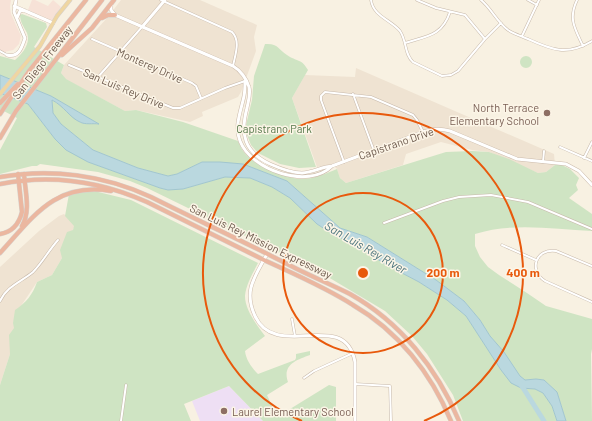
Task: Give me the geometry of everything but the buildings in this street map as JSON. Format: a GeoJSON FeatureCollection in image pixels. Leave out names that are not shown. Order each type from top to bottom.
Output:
{"type":"FeatureCollection","features":[{"type":"Feature","properties":{"kind":"highway","name":"San Diego Freeway"},"geometry":{"type":"LineString","coordinates":[[0,114],[29,71],[86,0]]}},
{"type":"Feature","properties":{"kind":"highway","name":"San Diego Freeway"},"geometry":{"type":"LineString","coordinates":[[0,138],[16,111],[102,0]]}},
{"type":"Feature","properties":{"kind":"highway"},"geometry":{"type":"LineString","coordinates":[[56,60],[80,39],[114,0]]}},
{"type":"Feature","properties":{"kind":"highway"},"geometry":{"type":"LineString","coordinates":[[98,20],[108,15],[115,15]]}},
{"type":"Feature","properties":{"kind":"highway"},"geometry":{"type":"LineString","coordinates":[[0,103],[29,71]]}},
{"type":"Feature","properties":{"kind":"highway","name":"San Luis Rey Mission Expressway"},"geometry":{"type":"LineString","coordinates":[[0,177],[18,174],[47,173],[78,175],[119,184],[151,197],[350,295],[368,306],[390,323],[413,346],[434,373],[449,399],[459,421]]}},
{"type":"Feature","properties":{"kind":"highway"},"geometry":{"type":"LineString","coordinates":[[0,234],[12,230],[21,218],[22,212],[18,174]]}},
{"type":"Feature","properties":{"kind":"highway"},"geometry":{"type":"LineString","coordinates":[[10,242],[21,229],[26,215],[24,174]]}},
{"type":"Feature","properties":{"kind":"highway"},"geometry":{"type":"LineString","coordinates":[[0,184],[24,180],[49,179],[79,182],[114,190],[136,198]]}},
{"type":"Feature","properties":{"kind":"highway"},"geometry":{"type":"LineString","coordinates":[[0,253],[41,209],[67,193],[78,190],[96,189],[136,198]]}},
{"type":"Feature","properties":{"kind":"highway","name":"San Luis Rey Mission Expressway"},"geometry":{"type":"LineString","coordinates":[[136,198],[344,299],[366,313],[384,326],[404,345],[426,374],[440,397],[451,421]]}},
{"type":"Feature","properties":{"kind":"main road"},"geometry":{"type":"LineString","coordinates":[[0,94],[40,46],[53,23],[70,0]]}},
{"type":"Feature","properties":{"kind":"street"},"geometry":{"type":"LineString","coordinates":[[0,51],[7,56],[12,56],[18,53],[25,38],[14,12],[16,0]]}},
{"type":"Feature","properties":{"kind":"street"},"geometry":{"type":"LineString","coordinates":[[98,76],[142,27],[163,0],[229,30],[234,34],[237,44],[233,66]]}},
{"type":"Feature","properties":{"kind":"street"},"geometry":{"type":"LineString","coordinates":[[371,0],[375,11],[399,30],[405,43],[408,56],[413,62],[442,76],[458,71],[501,23]]}},
{"type":"Feature","properties":{"kind":"street"},"geometry":{"type":"LineString","coordinates":[[418,0],[450,12],[465,15],[486,39]]}},
{"type":"Feature","properties":{"kind":"street"},"geometry":{"type":"LineString","coordinates":[[480,0],[508,30],[546,47],[570,50],[583,46],[592,41]]}},
{"type":"Feature","properties":{"kind":"street"},"geometry":{"type":"LineString","coordinates":[[528,0],[537,5]]}},
{"type":"Feature","properties":{"kind":"street"},"geometry":{"type":"LineString","coordinates":[[522,36],[539,0]]}},
{"type":"Feature","properties":{"kind":"street"},"geometry":{"type":"LineString","coordinates":[[577,0],[573,9],[572,20],[583,46]]}},
{"type":"Feature","properties":{"kind":"street"},"geometry":{"type":"LineString","coordinates":[[111,5],[111,10],[115,15],[233,66],[240,72],[246,81]]}},
{"type":"Feature","properties":{"kind":"street"},"geometry":{"type":"LineString","coordinates":[[14,6],[53,23]]}},
{"type":"Feature","properties":{"kind":"street"},"geometry":{"type":"LineString","coordinates":[[17,19],[17,15],[20,11],[24,10]]}},
{"type":"Feature","properties":{"kind":"street"},"geometry":{"type":"LineString","coordinates":[[405,43],[432,35],[437,32],[447,20],[450,12]]}},
{"type":"Feature","properties":{"kind":"street","name":"Monterey Drive"},"geometry":{"type":"LineString","coordinates":[[92,39],[192,83],[196,86],[201,98]]}},
{"type":"Feature","properties":{"kind":"street","name":"San Luis Rey Drive"},"geometry":{"type":"LineString","coordinates":[[70,64],[173,108],[180,108],[224,88],[246,81]]}},
{"type":"Feature","properties":{"kind":"street","name":"Capistrano Drive"},"geometry":{"type":"LineString","coordinates":[[246,81],[245,94],[238,126],[240,141],[249,156],[258,163],[270,169],[298,177],[313,176],[328,170],[332,166]]}},
{"type":"Feature","properties":{"kind":"street","name":"Capistrano Drive"},"geometry":{"type":"LineString","coordinates":[[246,81],[250,92],[244,120],[244,135],[250,148],[262,160],[287,170],[301,173],[332,166],[434,129],[450,131],[517,159],[561,163],[571,166],[579,171],[592,185]]}},
{"type":"Feature","properties":{"kind":"street"},"geometry":{"type":"LineString","coordinates":[[344,162],[321,100],[321,96],[325,92],[371,96],[408,112],[417,120],[423,132]]}},
{"type":"Feature","properties":{"kind":"street"},"geometry":{"type":"LineString","coordinates":[[353,94],[374,151]]}},
{"type":"Feature","properties":{"kind":"street"},"geometry":{"type":"LineString","coordinates":[[584,158],[592,142]]}},
{"type":"Feature","properties":{"kind":"street"},"geometry":{"type":"LineString","coordinates":[[560,147],[592,161]]}},
{"type":"Feature","properties":{"kind":"street"},"geometry":{"type":"LineString","coordinates":[[544,151],[544,162]]}},
{"type":"Feature","properties":{"kind":"street"},"geometry":{"type":"LineString","coordinates":[[384,223],[443,200],[490,195],[528,202],[592,229]]}},
{"type":"Feature","properties":{"kind":"street"},"geometry":{"type":"LineString","coordinates":[[0,301],[2,296],[15,283],[33,271],[58,240]]}},
{"type":"Feature","properties":{"kind":"street"},"geometry":{"type":"LineString","coordinates":[[502,245],[536,260]]}},
{"type":"Feature","properties":{"kind":"street"},"geometry":{"type":"LineString","coordinates":[[592,266],[552,250],[544,252],[536,260],[536,271],[541,278],[592,302]]}},
{"type":"Feature","properties":{"kind":"street"},"geometry":{"type":"LineString","coordinates":[[267,254],[250,290],[250,303],[255,315],[261,326],[268,332],[279,336],[331,336],[346,344],[353,354],[355,362],[355,421]]}},
{"type":"Feature","properties":{"kind":"street"},"geometry":{"type":"LineString","coordinates":[[292,319],[295,336]]}},
{"type":"Feature","properties":{"kind":"street"},"geometry":{"type":"LineString","coordinates":[[304,378],[314,371],[353,354]]}},
{"type":"Feature","properties":{"kind":"street"},"geometry":{"type":"LineString","coordinates":[[355,384],[390,386],[391,421]]}},
{"type":"Feature","properties":{"kind":"street"},"geometry":{"type":"LineString","coordinates":[[121,421],[126,385]]}},
{"type":"Feature","properties":{"kind":"shaded area"},"geometry":{"type":"Polygon","coordinates":[[[0,0],[11,0],[11,14],[21,36],[19,44],[13,50],[0,53],[0,0]]]}},
{"type":"Feature","properties":{"kind":"shaded area"},"geometry":{"type":"Polygon","coordinates":[[[32,0],[48,6],[53,0],[61,7],[52,21],[28,10],[32,0]]]}},
{"type":"Feature","properties":{"kind":"shaded area"},"geometry":{"type":"Polygon","coordinates":[[[121,0],[200,0],[257,25],[254,37],[256,51],[238,97],[202,112],[203,116],[190,122],[136,110],[125,111],[65,79],[61,73],[64,65],[108,17],[121,0]]]}},
{"type":"Feature","properties":{"kind":"shaded area"},"geometry":{"type":"Polygon","coordinates":[[[356,68],[554,154],[555,165],[546,172],[538,173],[489,152],[472,150],[441,142],[406,154],[403,165],[346,183],[340,178],[337,169],[332,164],[317,167],[292,98],[305,75],[355,77],[356,68]]]}},
{"type":"Feature","properties":{"kind":"shaded area"},"geometry":{"type":"Polygon","coordinates":[[[64,214],[75,225],[62,258],[52,275],[37,282],[21,306],[10,354],[0,385],[0,267],[39,231],[64,214]]]}},
{"type":"Feature","properties":{"kind":"shaded area","name":"Laurel Elementary School"},"geometry":{"type":"Polygon","coordinates":[[[229,386],[263,421],[200,421],[192,401],[229,386]]]}},
{"type":"Feature","properties":{"kind":"green space"},"geometry":{"type":"Polygon","coordinates":[[[22,14],[46,23],[47,27],[34,47],[64,65],[61,73],[66,79],[125,111],[136,110],[183,122],[238,141],[248,157],[261,166],[284,176],[298,179],[308,179],[337,169],[340,178],[346,183],[446,152],[472,151],[489,152],[509,159],[538,173],[546,172],[555,165],[562,165],[570,169],[579,178],[576,185],[578,190],[569,198],[592,214],[592,231],[533,227],[503,228],[475,234],[475,246],[480,257],[488,267],[546,306],[592,319],[592,421],[566,421],[557,392],[544,380],[525,380],[520,376],[504,352],[464,301],[436,280],[367,237],[340,228],[287,181],[243,164],[202,162],[177,174],[168,176],[138,168],[93,150],[61,124],[53,113],[52,100],[63,107],[81,123],[98,124],[51,96],[0,75],[0,56],[15,60],[23,52],[27,45],[27,33],[20,18],[20,15],[22,14]]]}},
{"type":"Feature","properties":{"kind":"green space","name":"Capistrano Park"},"geometry":{"type":"Polygon","coordinates":[[[265,44],[275,45],[290,57],[301,62],[308,70],[292,98],[316,167],[299,168],[280,164],[258,153],[251,145],[247,135],[246,125],[252,100],[254,76],[265,44]]]}},
{"type":"Feature","properties":{"kind":"green space"},"geometry":{"type":"Polygon","coordinates":[[[524,56],[528,56],[532,62],[528,68],[524,68],[520,64],[520,60],[524,56]]]}},
{"type":"Feature","properties":{"kind":"green space"},"geometry":{"type":"Polygon","coordinates":[[[0,93],[28,104],[55,139],[88,162],[160,188],[168,190],[183,189],[225,177],[250,178],[272,187],[290,198],[317,224],[334,235],[358,245],[383,263],[419,282],[447,300],[466,316],[501,370],[520,388],[535,389],[543,393],[552,406],[557,421],[463,421],[453,395],[427,354],[412,336],[385,311],[323,274],[147,188],[130,181],[98,172],[40,164],[37,166],[0,174],[0,150],[17,118],[0,109],[0,93]]]}},
{"type":"Feature","properties":{"kind":"green space"},"geometry":{"type":"Polygon","coordinates":[[[90,190],[131,200],[258,263],[248,283],[245,296],[249,312],[265,336],[245,351],[248,361],[258,374],[295,360],[296,354],[310,351],[310,355],[295,361],[289,367],[287,371],[288,382],[267,395],[277,417],[329,385],[336,387],[336,421],[263,421],[229,386],[184,404],[191,421],[0,421],[0,385],[10,354],[9,335],[14,328],[13,323],[15,310],[29,298],[37,282],[52,275],[62,258],[60,250],[67,232],[73,230],[74,226],[65,216],[69,194],[90,190]]]}},
{"type":"Feature","properties":{"kind":"water"},"geometry":{"type":"Polygon","coordinates":[[[0,75],[51,96],[99,124],[84,123],[76,120],[60,105],[52,100],[53,113],[61,124],[93,150],[138,168],[168,176],[177,174],[202,162],[243,164],[287,181],[340,228],[367,237],[436,280],[464,301],[504,352],[520,376],[525,380],[544,380],[557,392],[566,421],[557,421],[552,406],[543,393],[535,389],[521,388],[511,383],[466,316],[447,300],[419,282],[383,263],[358,245],[334,235],[317,224],[290,198],[272,187],[250,178],[225,177],[183,189],[168,190],[88,162],[66,150],[55,139],[28,104],[0,93],[0,75]]]}},
{"type":"Feature","properties":{"kind":"waterway","name":"San Luis Rey River"},"geometry":{"type":"LineString","coordinates":[[520,383],[544,421]]}},
{"type":"Feature","properties":{"kind":"place","name":"North Terrace Elementary School"},"geometry":{"type":"Point","coordinates":[547,113]}},
{"type":"Feature","properties":{"kind":"place","name":"Laurel Elementary School"},"geometry":{"type":"Point","coordinates":[224,411]}}]}
